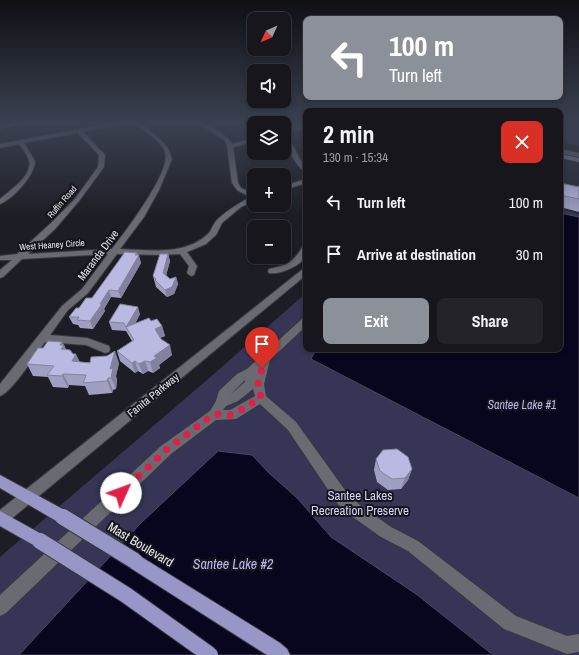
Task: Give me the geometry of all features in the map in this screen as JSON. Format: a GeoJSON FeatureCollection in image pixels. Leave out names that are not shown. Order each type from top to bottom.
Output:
{"type":"FeatureCollection","features":[{"type":"Feature","properties":{"kind":"main road"},"geometry":{"type":"LineString","coordinates":[[563,157],[579,160]]}},
{"type":"Feature","properties":{"kind":"main road","name":"Mast Boulevard"},"geometry":{"type":"LineString","coordinates":[[0,481],[166,579],[281,655]]}},
{"type":"Feature","properties":{"kind":"main road"},"geometry":{"type":"LineString","coordinates":[[0,518],[40,540],[126,595],[210,655]]}},
{"type":"Feature","properties":{"kind":"street"},"geometry":{"type":"LineString","coordinates":[[0,202],[28,176],[32,165],[32,160],[29,155]]}},
{"type":"Feature","properties":{"kind":"street","name":"Ruffin Road"},"geometry":{"type":"LineString","coordinates":[[0,275],[70,208],[93,180],[102,166],[102,155]]}},
{"type":"Feature","properties":{"kind":"street","name":"Maranda Drive"},"geometry":{"type":"LineString","coordinates":[[0,391],[8,383],[65,308],[85,291],[143,212],[156,190],[169,159],[168,155]]}},
{"type":"Feature","properties":{"kind":"street"},"geometry":{"type":"LineString","coordinates":[[231,155],[235,182],[239,189],[247,194]]}},
{"type":"Feature","properties":{"kind":"street"},"geometry":{"type":"LineString","coordinates":[[294,155],[299,165],[303,168]]}},
{"type":"Feature","properties":{"kind":"street"},"geometry":{"type":"LineString","coordinates":[[291,186],[303,182]]}},
{"type":"Feature","properties":{"kind":"street","name":"West Heaney Circle"},"geometry":{"type":"LineString","coordinates":[[0,258],[115,251],[162,253],[182,251],[203,242],[213,233],[219,222],[239,206],[247,202]]}},
{"type":"Feature","properties":{"kind":"street"},"geometry":{"type":"LineString","coordinates":[[182,251],[193,266],[191,273]]}},
{"type":"Feature","properties":{"kind":"street"},"geometry":{"type":"LineString","coordinates":[[272,271],[292,266],[300,260],[303,254]]}},
{"type":"Feature","properties":{"kind":"street","name":"Fanita Parkway"},"geometry":{"type":"LineString","coordinates":[[0,518],[27,498],[303,272]]}},
{"type":"Feature","properties":{"kind":"street"},"geometry":{"type":"LineString","coordinates":[[0,607],[166,450],[218,408],[236,398],[251,384],[251,372],[265,357],[303,323]]}},
{"type":"Feature","properties":{"kind":"street"},"geometry":{"type":"LineString","coordinates":[[43,338],[87,342],[104,348]]}},
{"type":"Feature","properties":{"kind":"street"},"geometry":{"type":"LineString","coordinates":[[265,357],[258,384],[261,398],[277,410],[292,426],[342,498],[360,514],[386,532],[413,546],[510,623],[567,645],[579,643]]}},
{"type":"Feature","properties":{"kind":"street"},"geometry":{"type":"LineString","coordinates":[[218,408],[232,415],[261,398]]}},
{"type":"Feature","properties":{"kind":"shaded area"},"geometry":{"type":"Polygon","coordinates":[[[563,161],[579,164],[579,214],[563,210],[563,161]]]}},
{"type":"Feature","properties":{"kind":"green space","name":"Santee Lakes Recreation Preserve"},"geometry":{"type":"Polygon","coordinates":[[[563,210],[579,214],[579,655],[0,655],[0,557],[303,296],[303,352],[563,352],[563,210]]]}},
{"type":"Feature","properties":{"kind":"water","name":"Santee Lake #1"},"geometry":{"type":"Polygon","coordinates":[[[563,214],[579,217],[579,498],[311,359],[314,352],[563,352],[563,214]]]}},
{"type":"Feature","properties":{"kind":"water","name":"Santee Lake #2"},"geometry":{"type":"Polygon","coordinates":[[[218,451],[252,455],[269,473],[297,498],[331,537],[416,594],[493,655],[19,655],[141,523],[218,451]]]}},
{"type":"Feature","properties":{"kind":"building"},"geometry":{"type":"Polygon","coordinates":[[[563,184],[579,187],[579,199],[563,196],[563,184]]]}},
{"type":"Feature","properties":{"kind":"building"},"geometry":{"type":"Polygon","coordinates":[[[125,252],[137,253],[135,255],[139,255],[118,291],[109,290],[100,304],[102,304],[90,321],[77,320],[79,317],[69,317],[76,308],[79,308],[86,298],[92,298],[125,252]]]}},
{"type":"Feature","properties":{"kind":"building"},"geometry":{"type":"Polygon","coordinates":[[[160,254],[168,254],[163,273],[170,279],[176,277],[172,287],[165,290],[153,276],[160,254]]]}},
{"type":"Feature","properties":{"kind":"building"},"geometry":{"type":"Polygon","coordinates":[[[120,304],[138,307],[126,327],[124,323],[109,322],[120,304]]]}},
{"type":"Feature","properties":{"kind":"building"},"geometry":{"type":"Polygon","coordinates":[[[149,318],[151,321],[157,319],[162,326],[155,329],[161,339],[170,345],[154,356],[157,358],[150,362],[145,361],[139,364],[135,361],[132,363],[117,351],[134,340],[126,327],[149,318]]]}},
{"type":"Feature","properties":{"kind":"building"},"geometry":{"type":"Polygon","coordinates":[[[48,341],[62,342],[60,345],[64,345],[61,349],[70,350],[73,354],[76,354],[72,361],[90,363],[91,357],[107,356],[115,351],[110,369],[113,368],[111,378],[108,378],[107,381],[83,383],[86,375],[47,375],[54,366],[27,364],[38,348],[43,348],[48,341]]]}},
{"type":"Feature","properties":{"kind":"building"},"geometry":{"type":"Polygon","coordinates":[[[397,449],[408,457],[412,469],[405,478],[392,479],[380,471],[376,459],[383,450],[397,449]]]}},
{"type":"Feature","properties":{"kind":"route"},"geometry":{"type":"LineString","coordinates":[[121,493],[166,450],[214,414],[232,415],[261,398],[258,384],[262,368]]}}]}
